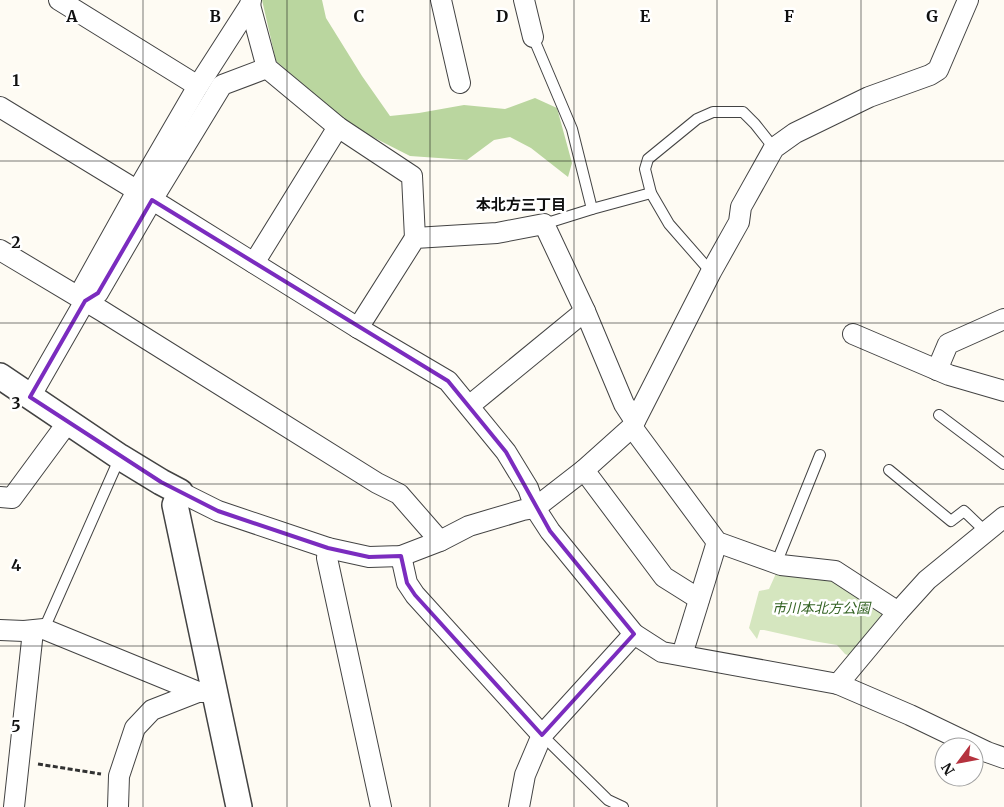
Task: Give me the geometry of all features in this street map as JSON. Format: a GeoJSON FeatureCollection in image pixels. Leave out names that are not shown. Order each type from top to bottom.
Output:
{"type":"FeatureCollection","features":[{"type":"Feature","properties":{"kind":"street"},"geometry":{"type":"LineString","coordinates":[[59,0],[198,86]]}},
{"type":"Feature","properties":{"kind":"street"},"geometry":{"type":"LineString","coordinates":[[441,0],[460,83]]}},
{"type":"Feature","properties":{"kind":"street"},"geometry":{"type":"LineString","coordinates":[[524,0],[534,37]]}},
{"type":"Feature","properties":{"kind":"street"},"geometry":{"type":"LineString","coordinates":[[0,376],[120,458],[180,492],[218,511],[328,548],[369,557],[401,556],[469,526],[535,508],[584,470],[634,424],[711,272],[739,222],[741,207],[774,148],[795,133],[869,98],[930,75],[938,70],[968,0]]}},
{"type":"Feature","properties":{"kind":"street"},"geometry":{"type":"LineString","coordinates":[[144,195],[198,86],[251,3]]}},
{"type":"Feature","properties":{"kind":"street"},"geometry":{"type":"LineString","coordinates":[[251,3],[267,68],[338,127],[412,176],[415,238],[358,328]]}},
{"type":"Feature","properties":{"kind":"street"},"geometry":{"type":"LineString","coordinates":[[30,397],[85,301],[83,288],[144,195],[222,85],[267,68]]}},
{"type":"Feature","properties":{"kind":"street"},"geometry":{"type":"LineString","coordinates":[[0,107],[358,328],[448,381],[506,452],[528,488],[535,508],[550,531],[634,634],[662,652],[838,684],[1004,758]]}},
{"type":"Feature","properties":{"kind":"street"},"geometry":{"type":"LineString","coordinates":[[254,263],[338,127]]}},
{"type":"Feature","properties":{"kind":"street"},"geometry":{"type":"LineString","coordinates":[[415,238],[497,233],[544,224],[586,311],[634,424],[717,542],[776,564],[835,572],[898,612]]}},
{"type":"Feature","properties":{"kind":"street"},"geometry":{"type":"LineString","coordinates":[[0,250],[102,310],[378,484],[399,494],[440,540]]}},
{"type":"Feature","properties":{"kind":"street"},"geometry":{"type":"LineString","coordinates":[[469,406],[586,311]]}},
{"type":"Feature","properties":{"kind":"street"},"geometry":{"type":"LineString","coordinates":[[937,370],[948,344],[1004,319]]}},
{"type":"Feature","properties":{"kind":"street"},"geometry":{"type":"LineString","coordinates":[[853,334],[937,370],[1004,391]]}},
{"type":"Feature","properties":{"kind":"street"},"geometry":{"type":"LineString","coordinates":[[0,497],[12,498],[68,422]]}},
{"type":"Feature","properties":{"kind":"street"},"geometry":{"type":"LineString","coordinates":[[584,470],[664,577],[700,599]]}},
{"type":"Feature","properties":{"kind":"street"},"geometry":{"type":"LineString","coordinates":[[180,492],[175,505],[206,692],[238,807]]}},
{"type":"Feature","properties":{"kind":"street"},"geometry":{"type":"LineString","coordinates":[[838,684],[927,580],[1004,517]]}},
{"type":"Feature","properties":{"kind":"street"},"geometry":{"type":"LineString","coordinates":[[682,655],[717,542]]}},
{"type":"Feature","properties":{"kind":"street"},"geometry":{"type":"LineString","coordinates":[[328,548],[327,558],[382,807]]}},
{"type":"Feature","properties":{"kind":"street"},"geometry":{"type":"LineString","coordinates":[[401,556],[407,583],[415,595],[542,735]]}},
{"type":"Feature","properties":{"kind":"street"},"geometry":{"type":"LineString","coordinates":[[0,630],[38,630],[206,692]]}},
{"type":"Feature","properties":{"kind":"street"},"geometry":{"type":"LineString","coordinates":[[14,807],[18,762],[38,630]]}},
{"type":"Feature","properties":{"kind":"street"},"geometry":{"type":"LineString","coordinates":[[519,807],[525,774],[542,735],[634,634]]}},
{"type":"Feature","properties":{"kind":"street"},"geometry":{"type":"LineString","coordinates":[[118,807],[119,776],[136,728],[152,710],[206,692]]}},
{"type":"Feature","properties":{"kind":"lane"},"geometry":{"type":"LineString","coordinates":[[534,37],[572,129],[592,209]]}},
{"type":"Feature","properties":{"kind":"lane"},"geometry":{"type":"LineString","coordinates":[[711,272],[669,224],[651,193],[646,169],[648,159],[697,119],[713,112],[743,112],[774,148]]}},
{"type":"Feature","properties":{"kind":"lane"},"geometry":{"type":"LineString","coordinates":[[544,224],[651,193]]}},
{"type":"Feature","properties":{"kind":"lane"},"geometry":{"type":"LineString","coordinates":[[939,415],[1004,464]]}},
{"type":"Feature","properties":{"kind":"lane"},"geometry":{"type":"LineString","coordinates":[[776,564],[820,455]]}},
{"type":"Feature","properties":{"kind":"lane"},"geometry":{"type":"LineString","coordinates":[[38,630],[120,458]]}},
{"type":"Feature","properties":{"kind":"lane"},"geometry":{"type":"LineString","coordinates":[[889,470],[951,521],[964,511],[986,532]]}},
{"type":"Feature","properties":{"kind":"lane"},"geometry":{"type":"LineString","coordinates":[[542,735],[608,800],[623,807]]}},
{"type":"Feature","properties":{"kind":"path"},"geometry":{"type":"LineString","coordinates":[[18,762],[119,776]]}},
{"type":"Feature","properties":{"kind":"highlighted area"},"geometry":{"type":"Polygon","coordinates":[[[152,200],[448,381],[506,452],[550,531],[634,634],[542,735],[415,595],[407,583],[401,556],[369,557],[328,548],[218,511],[161,482],[30,397],[85,301],[98,293],[152,200]]]}},
{"type":"Feature","properties":{"kind":"green space"},"geometry":{"type":"Polygon","coordinates":[[[262,0],[322,0],[326,18],[362,76],[390,116],[464,105],[505,109],[535,98],[557,108],[572,163],[568,177],[531,148],[510,137],[494,140],[467,160],[410,156],[353,127],[276,61],[262,0]]]}},
{"type":"Feature","properties":{"kind":"green space","name":"市川本北方公園"},"geometry":{"type":"Polygon","coordinates":[[[778,569],[834,575],[891,612],[855,658],[845,654],[837,645],[764,630],[760,630],[757,639],[749,628],[759,591],[769,589],[778,569]]]}},
{"type":"Feature","properties":{"kind":"district","name":"本北方三丁目"},"geometry":{"type":"Point","coordinates":[521,205]}}]}
